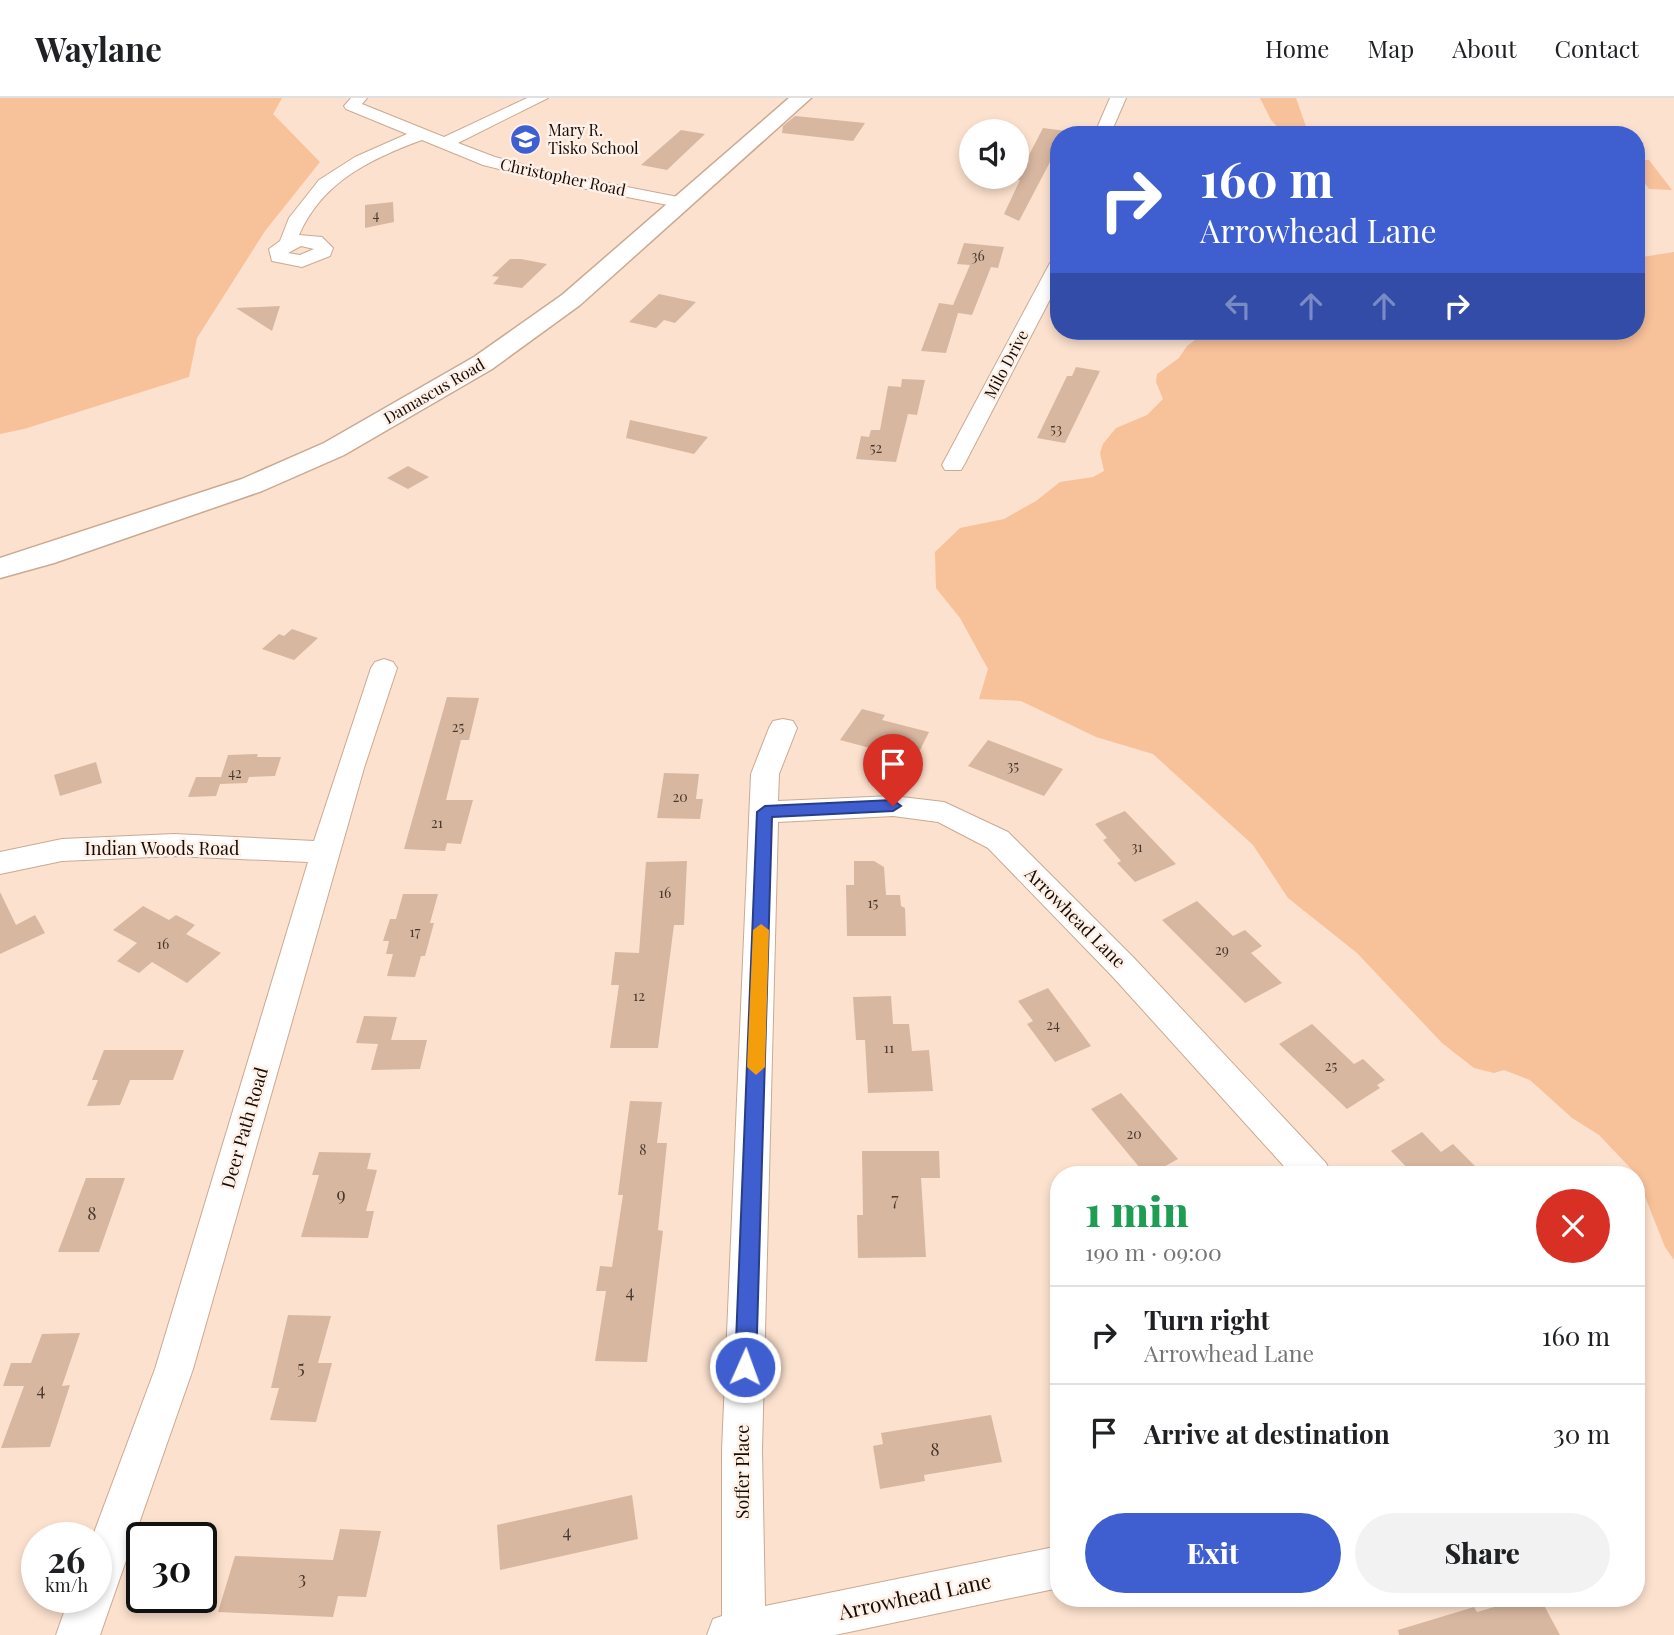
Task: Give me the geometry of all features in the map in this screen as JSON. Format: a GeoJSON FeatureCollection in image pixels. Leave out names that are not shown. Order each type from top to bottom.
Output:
{"type":"FeatureCollection","features":[{"type":"Feature","properties":{"kind":"street","name":"Christopher Road"},"geometry":{"type":"LineString","coordinates":[[359,98],[352,106],[489,161],[556,178],[683,202]]}},
{"type":"Feature","properties":{"kind":"street"},"geometry":{"type":"LineString","coordinates":[[445,143],[540,98]]}},
{"type":"Feature","properties":{"kind":"street","name":"Damascus Road"},"geometry":{"type":"LineString","coordinates":[[0,568],[252,485],[334,449],[484,363],[570,300],[801,98]]}},
{"type":"Feature","properties":{"kind":"street"},"geometry":{"type":"LineString","coordinates":[[1106,126],[1118,98]]}},
{"type":"Feature","properties":{"kind":"street"},"geometry":{"type":"LineString","coordinates":[[290,242],[288,239],[292,225],[327,181],[346,165],[422,134]]}},
{"type":"Feature","properties":{"kind":"street","name":"Milo Drive"},"geometry":{"type":"LineString","coordinates":[[953,465],[1050,280]]}},
{"type":"Feature","properties":{"kind":"street","name":"Deer Path Road"},"geometry":{"type":"LineString","coordinates":[[112,1540],[174,1369],[326,852],[384,668]]}},
{"type":"Feature","properties":{"kind":"street","name":"Soffer Place"},"geometry":{"type":"LineString","coordinates":[[737,1634],[765,775],[783,728]]}},
{"type":"Feature","properties":{"kind":"street","name":"Arrowhead Lane"},"geometry":{"type":"LineString","coordinates":[[765,812],[893,806],[944,812],[998,840],[1123,967],[1306,1166]]}},
{"type":"Feature","properties":{"kind":"street","name":"Indian Woods Road"},"geometry":{"type":"LineString","coordinates":[[0,863],[62,850],[174,845],[326,852]]}},
{"type":"Feature","properties":{"kind":"street","name":"Arrowhead Lane"},"geometry":{"type":"LineString","coordinates":[[737,1634],[1050,1569]]}},
{"type":"Feature","properties":{"kind":"street"},"geometry":{"type":"LineString","coordinates":[[78,1635],[86,1613]]}},
{"type":"Feature","properties":{"kind":"shaded area"},"geometry":{"type":"Polygon","coordinates":[[[0,98],[282,98],[273,114],[320,162],[265,231],[197,338],[189,377],[24,429],[0,434],[0,98]]]}},
{"type":"Feature","properties":{"kind":"shaded area"},"geometry":{"type":"Polygon","coordinates":[[[1260,98],[1296,98],[1306,126],[1277,126],[1260,98]]]}},
{"type":"Feature","properties":{"kind":"shaded area"},"geometry":{"type":"Polygon","coordinates":[[[1645,160],[1649,160],[1672,190],[1649,189],[1645,183],[1645,160]]]}},
{"type":"Feature","properties":{"kind":"shaded area"},"geometry":{"type":"Polygon","coordinates":[[[1674,252],[1674,1260],[1665,1247],[1645,1197],[1645,1166],[1628,1166],[1599,1135],[1572,1118],[1530,1080],[1504,1070],[1494,1073],[1474,1068],[1442,1043],[1357,953],[1288,898],[1253,845],[1153,754],[1096,737],[1021,701],[979,699],[988,669],[960,618],[936,588],[935,552],[960,528],[1004,519],[1036,501],[1060,482],[1093,477],[1104,471],[1100,453],[1103,444],[1116,428],[1147,415],[1163,399],[1156,382],[1157,374],[1179,358],[1195,340],[1645,340],[1645,257],[1674,252]]]}},
{"type":"Feature","properties":{"kind":"building"},"geometry":{"type":"Polygon","coordinates":[[[795,116],[865,123],[853,141],[782,133],[783,126],[795,116]]]}},
{"type":"Feature","properties":{"kind":"building"},"geometry":{"type":"Polygon","coordinates":[[[1043,128],[1050,129],[1050,162],[1019,221],[1004,214],[1016,189],[1029,189],[1029,155],[1043,128]]]}},
{"type":"Feature","properties":{"kind":"building"},"geometry":{"type":"Polygon","coordinates":[[[681,130],[705,134],[667,170],[641,165],[681,130]]]}},
{"type":"Feature","properties":{"kind":"building"},"geometry":{"type":"Polygon","coordinates":[[[393,202],[394,222],[365,228],[365,205],[393,202]]]}},
{"type":"Feature","properties":{"kind":"building"},"geometry":{"type":"Polygon","coordinates":[[[964,243],[1004,247],[998,268],[991,267],[972,315],[958,313],[946,353],[921,351],[939,303],[953,305],[970,265],[957,264],[964,243]]]}},
{"type":"Feature","properties":{"kind":"building"},"geometry":{"type":"Polygon","coordinates":[[[510,259],[547,264],[522,288],[493,284],[499,277],[492,276],[510,259]]]}},
{"type":"Feature","properties":{"kind":"building"},"geometry":{"type":"Polygon","coordinates":[[[659,294],[696,302],[675,323],[664,320],[656,328],[629,322],[659,294]]]}},
{"type":"Feature","properties":{"kind":"building"},"geometry":{"type":"Polygon","coordinates":[[[280,306],[272,331],[236,308],[280,306]]]}},
{"type":"Feature","properties":{"kind":"building"},"geometry":{"type":"Polygon","coordinates":[[[1076,367],[1100,371],[1065,443],[1037,438],[1067,376],[1072,376],[1076,367]]]}},
{"type":"Feature","properties":{"kind":"building"},"geometry":{"type":"Polygon","coordinates":[[[902,379],[925,380],[917,415],[908,414],[896,462],[856,459],[861,436],[869,437],[871,430],[880,430],[888,386],[901,387],[902,379]]]}},
{"type":"Feature","properties":{"kind":"building"},"geometry":{"type":"Polygon","coordinates":[[[630,420],[708,437],[694,454],[626,438],[630,420]]]}},
{"type":"Feature","properties":{"kind":"building"},"geometry":{"type":"Polygon","coordinates":[[[408,466],[429,477],[408,489],[387,478],[408,466]]]}},
{"type":"Feature","properties":{"kind":"building"},"geometry":{"type":"Polygon","coordinates":[[[292,629],[318,638],[294,660],[262,649],[279,634],[284,636],[292,629]]]}},
{"type":"Feature","properties":{"kind":"building"},"geometry":{"type":"Polygon","coordinates":[[[447,697],[479,698],[469,740],[461,740],[446,800],[473,800],[461,844],[447,843],[445,851],[404,849],[447,697]]]}},
{"type":"Feature","properties":{"kind":"building"},"geometry":{"type":"Polygon","coordinates":[[[862,709],[885,715],[882,720],[929,732],[915,760],[840,740],[862,709]]]}},
{"type":"Feature","properties":{"kind":"building"},"geometry":{"type":"Polygon","coordinates":[[[988,740],[1063,769],[1044,796],[968,766],[988,740]]]}},
{"type":"Feature","properties":{"kind":"building"},"geometry":{"type":"Polygon","coordinates":[[[258,754],[257,757],[281,757],[275,776],[249,777],[247,783],[220,784],[216,796],[188,797],[196,777],[221,777],[228,755],[258,754]]]}},
{"type":"Feature","properties":{"kind":"building"},"geometry":{"type":"Polygon","coordinates":[[[96,762],[102,783],[60,796],[54,775],[96,762]]]}},
{"type":"Feature","properties":{"kind":"building"},"geometry":{"type":"Polygon","coordinates":[[[664,773],[699,774],[696,799],[703,799],[700,819],[657,818],[664,773]]]}},
{"type":"Feature","properties":{"kind":"building"},"geometry":{"type":"Polygon","coordinates":[[[1125,811],[1176,864],[1135,882],[1117,863],[1121,861],[1103,840],[1107,838],[1095,824],[1125,811]]]}},
{"type":"Feature","properties":{"kind":"building"},"geometry":{"type":"Polygon","coordinates":[[[687,861],[684,925],[674,925],[658,1048],[610,1048],[619,985],[611,985],[615,952],[639,953],[646,862],[687,861]]]}},
{"type":"Feature","properties":{"kind":"building"},"geometry":{"type":"Polygon","coordinates":[[[854,861],[874,861],[884,867],[886,895],[900,895],[901,906],[905,908],[906,936],[847,936],[846,885],[854,885],[854,861]]]}},
{"type":"Feature","properties":{"kind":"building"},"geometry":{"type":"Polygon","coordinates":[[[0,892],[16,925],[35,915],[45,933],[0,954],[0,892]]]}},
{"type":"Feature","properties":{"kind":"building"},"geometry":{"type":"Polygon","coordinates":[[[403,894],[438,894],[425,956],[421,956],[415,977],[387,976],[393,954],[386,954],[389,941],[383,941],[390,919],[396,919],[403,894]]]}},
{"type":"Feature","properties":{"kind":"building"},"geometry":{"type":"Polygon","coordinates":[[[1197,901],[1233,936],[1245,930],[1262,946],[1251,953],[1282,983],[1245,1003],[1162,920],[1197,901]]]}},
{"type":"Feature","properties":{"kind":"building"},"geometry":{"type":"Polygon","coordinates":[[[143,906],[169,920],[176,915],[195,925],[186,934],[221,953],[187,983],[152,962],[139,973],[117,961],[137,943],[113,930],[143,906]]]}},
{"type":"Feature","properties":{"kind":"building"},"geometry":{"type":"Polygon","coordinates":[[[1048,988],[1091,1046],[1055,1062],[1027,1024],[1033,1021],[1018,1001],[1048,988]]]}},
{"type":"Feature","properties":{"kind":"building"},"geometry":{"type":"Polygon","coordinates":[[[891,996],[893,1024],[909,1024],[912,1051],[929,1050],[933,1091],[868,1093],[865,1040],[856,1040],[853,997],[891,996]]]}},
{"type":"Feature","properties":{"kind":"building"},"geometry":{"type":"Polygon","coordinates":[[[364,1016],[397,1017],[391,1040],[427,1040],[420,1069],[371,1070],[378,1044],[356,1043],[364,1016]]]}},
{"type":"Feature","properties":{"kind":"building"},"geometry":{"type":"Polygon","coordinates":[[[1312,1024],[1354,1064],[1363,1059],[1385,1080],[1377,1085],[1380,1088],[1347,1109],[1279,1044],[1312,1024]]]}},
{"type":"Feature","properties":{"kind":"building"},"geometry":{"type":"Polygon","coordinates":[[[104,1050],[184,1050],[173,1080],[130,1080],[120,1105],[87,1106],[98,1080],[92,1080],[104,1050]]]}},
{"type":"Feature","properties":{"kind":"building"},"geometry":{"type":"Polygon","coordinates":[[[1121,1093],[1178,1159],[1165,1166],[1138,1166],[1091,1109],[1121,1093]]]}},
{"type":"Feature","properties":{"kind":"building"},"geometry":{"type":"Polygon","coordinates":[[[630,1101],[662,1102],[657,1143],[667,1143],[658,1230],[663,1231],[647,1362],[595,1361],[606,1291],[596,1291],[600,1266],[612,1267],[623,1195],[618,1195],[630,1101]]]}},
{"type":"Feature","properties":{"kind":"building"},"geometry":{"type":"Polygon","coordinates":[[[1422,1132],[1441,1152],[1453,1144],[1475,1166],[1405,1166],[1391,1151],[1422,1132]]]}},
{"type":"Feature","properties":{"kind":"building"},"geometry":{"type":"Polygon","coordinates":[[[862,1151],[939,1151],[940,1178],[921,1178],[926,1257],[858,1258],[857,1215],[863,1215],[862,1151]]]}},
{"type":"Feature","properties":{"kind":"building"},"geometry":{"type":"Polygon","coordinates":[[[319,1152],[371,1153],[367,1169],[377,1170],[366,1211],[374,1211],[368,1238],[301,1237],[319,1175],[312,1175],[319,1152]]]}},
{"type":"Feature","properties":{"kind":"building"},"geometry":{"type":"Polygon","coordinates":[[[86,1178],[125,1178],[99,1252],[58,1252],[86,1178]]]}},
{"type":"Feature","properties":{"kind":"building"},"geometry":{"type":"Polygon","coordinates":[[[288,1315],[331,1316],[318,1363],[332,1363],[316,1422],[270,1420],[279,1388],[271,1388],[288,1315]]]}},
{"type":"Feature","properties":{"kind":"building"},"geometry":{"type":"Polygon","coordinates":[[[80,1333],[62,1386],[70,1385],[50,1447],[1,1448],[24,1386],[3,1386],[11,1363],[31,1363],[42,1334],[80,1333]]]}},
{"type":"Feature","properties":{"kind":"building"},"geometry":{"type":"Polygon","coordinates":[[[991,1415],[1002,1462],[924,1475],[925,1481],[880,1489],[873,1446],[883,1444],[881,1433],[991,1415]]]}},
{"type":"Feature","properties":{"kind":"building"},"geometry":{"type":"Polygon","coordinates":[[[632,1495],[638,1539],[500,1570],[497,1525],[632,1495]]]}},
{"type":"Feature","properties":{"kind":"building"},"geometry":{"type":"Polygon","coordinates":[[[340,1529],[381,1531],[366,1597],[338,1596],[333,1617],[218,1612],[235,1556],[333,1560],[340,1529]]]}},
{"type":"Feature","properties":{"kind":"building"},"geometry":{"type":"Polygon","coordinates":[[[1474,1607],[1477,1612],[1494,1607],[1545,1607],[1560,1635],[1399,1635],[1398,1630],[1474,1607]]]}},
{"type":"Feature","properties":{"kind":"slow traffic"},"geometry":{"type":"LineString","coordinates":[[756,1067],[761,930]]}},
{"type":"Feature","properties":{"kind":"place","name":"Mary R. Tisko School"},"geometry":{"type":"Point","coordinates":[525,139]}},
{"type":"Feature","properties":{"kind":"route"},"geometry":{"type":"LineString","coordinates":[[745,1367],[765,812],[893,806]]}}]}
